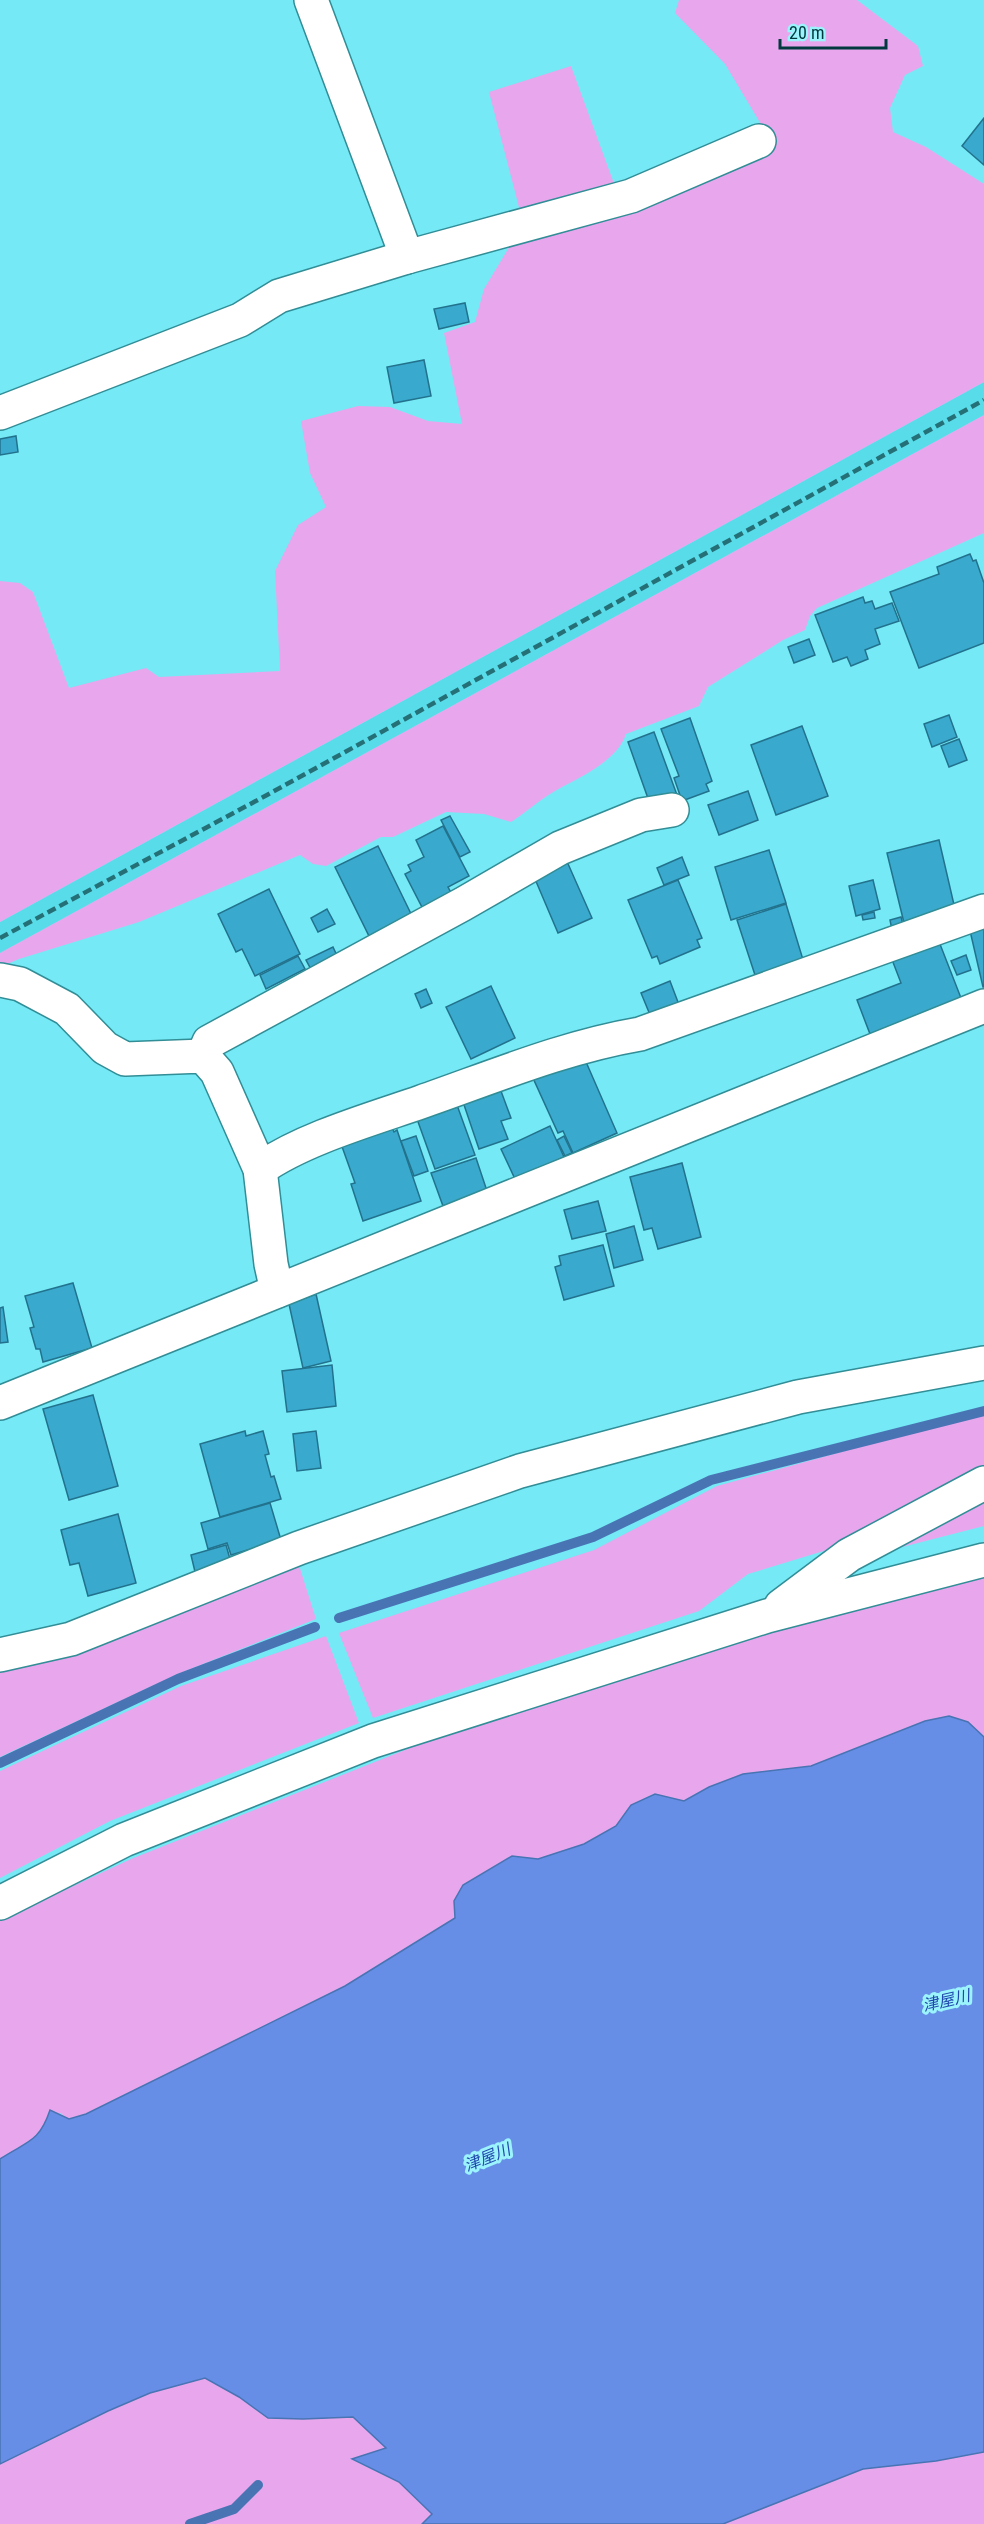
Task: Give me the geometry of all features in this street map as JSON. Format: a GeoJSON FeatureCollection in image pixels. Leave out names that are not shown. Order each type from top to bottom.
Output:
{"type":"FeatureCollection","features":[{"type":"Feature","properties":{"kind":"street"},"geometry":{"type":"LineString","coordinates":[[311,0],[407,257]]}},
{"type":"Feature","properties":{"kind":"street"},"geometry":{"type":"LineString","coordinates":[[0,413],[240,320],[279,296],[407,257],[631,196],[759,141]]}},
{"type":"Feature","properties":{"kind":"street"},"geometry":{"type":"LineString","coordinates":[[203,1056],[209,1042],[463,904],[560,848],[641,815],[672,810]]}},
{"type":"Feature","properties":{"kind":"street"},"geometry":{"type":"LineString","coordinates":[[261,1169],[275,1158],[353,1126],[558,1054],[599,1041],[640,1034],[984,911]]}},
{"type":"Feature","properties":{"kind":"street"},"geometry":{"type":"LineString","coordinates":[[0,980],[20,984],[67,1009],[105,1048],[125,1059],[203,1056]]}},
{"type":"Feature","properties":{"kind":"street"},"geometry":{"type":"LineString","coordinates":[[0,1403],[984,1006]]}},
{"type":"Feature","properties":{"kind":"street"},"geometry":{"type":"LineString","coordinates":[[203,1056],[217,1072],[261,1169],[271,1264],[277,1292]]}},
{"type":"Feature","properties":{"kind":"street"},"geometry":{"type":"LineString","coordinates":[[0,1656],[71,1640],[299,1548],[520,1471],[798,1397],[984,1363]]}},
{"type":"Feature","properties":{"kind":"street"},"geometry":{"type":"LineString","coordinates":[[767,1616],[849,1555],[984,1483]]}},
{"type":"Feature","properties":{"kind":"street"},"geometry":{"type":"LineString","coordinates":[[0,1903],[124,1840],[373,1741],[767,1616],[984,1560]]}},
{"type":"Feature","properties":{"kind":"shaded area"},"geometry":{"type":"Polygon","coordinates":[[[679,0],[857,0],[918,46],[923,66],[905,75],[890,108],[893,132],[926,147],[984,184],[984,382],[0,922],[0,581],[20,583],[33,592],[69,688],[146,668],[159,677],[280,671],[275,571],[298,525],[326,507],[310,473],[301,421],[358,406],[390,407],[428,421],[462,424],[444,333],[475,322],[484,289],[514,239],[762,126],[725,64],[675,13],[679,0]]]}},
{"type":"Feature","properties":{"kind":"shaded area"},"geometry":{"type":"Polygon","coordinates":[[[571,66],[616,189],[521,215],[489,92],[571,66]]]}},
{"type":"Feature","properties":{"kind":"shaded area"},"geometry":{"type":"Polygon","coordinates":[[[984,382],[984,415],[0,953],[0,922],[984,382]]]}},
{"type":"Feature","properties":{"kind":"shaded area"},"geometry":{"type":"Polygon","coordinates":[[[984,415],[984,533],[817,608],[810,616],[805,630],[783,640],[708,687],[699,706],[626,734],[621,745],[604,762],[550,794],[511,822],[484,814],[446,812],[393,837],[381,837],[326,866],[313,864],[300,855],[139,922],[0,967],[0,953],[984,415]]]}},
{"type":"Feature","properties":{"kind":"shaded area"},"geometry":{"type":"Polygon","coordinates":[[[984,1415],[984,1472],[840,1546],[748,1574],[699,1611],[373,1718],[339,1633],[594,1550],[717,1486],[965,1418],[984,1415]]]}},
{"type":"Feature","properties":{"kind":"shaded area"},"geometry":{"type":"Polygon","coordinates":[[[984,1493],[984,1526],[867,1556],[984,1493]]]}},
{"type":"Feature","properties":{"kind":"shaded area"},"geometry":{"type":"Polygon","coordinates":[[[297,1559],[316,1619],[178,1674],[0,1757],[0,1666],[297,1559]]]}},
{"type":"Feature","properties":{"kind":"shaded area"},"geometry":{"type":"Polygon","coordinates":[[[984,1577],[984,1737],[968,1722],[949,1716],[925,1721],[811,1766],[743,1774],[709,1787],[684,1801],[654,1794],[631,1805],[616,1826],[584,1844],[538,1859],[512,1856],[454,1901],[455,1918],[345,1986],[86,2114],[69,2119],[60,2113],[33,2140],[0,2159],[0,1920],[131,1859],[415,1746],[773,1632],[984,1577]]]}},
{"type":"Feature","properties":{"kind":"shaded area"},"geometry":{"type":"Polygon","coordinates":[[[326,1636],[359,1723],[110,1821],[0,1878],[0,1771],[181,1686],[326,1636]]]}},
{"type":"Feature","properties":{"kind":"shaded area"},"geometry":{"type":"Polygon","coordinates":[[[205,2378],[239,2397],[268,2418],[353,2417],[387,2448],[353,2460],[399,2482],[432,2514],[422,2524],[0,2524],[0,2464],[150,2393],[205,2378]]]}},
{"type":"Feature","properties":{"kind":"shaded area"},"geometry":{"type":"Polygon","coordinates":[[[984,2452],[984,2524],[723,2524],[863,2469],[936,2461],[984,2452]]]}},
{"type":"Feature","properties":{"kind":"water","name":"津屋川"},"geometry":{"type":"Polygon","coordinates":[[[949,1716],[968,1722],[984,1737],[984,2452],[936,2461],[863,2469],[723,2524],[422,2524],[432,2514],[399,2482],[352,2459],[386,2448],[353,2417],[268,2418],[239,2397],[205,2378],[150,2393],[0,2464],[0,2159],[31,2140],[41,2129],[50,2110],[69,2119],[86,2114],[345,1986],[455,1918],[454,1901],[463,1885],[512,1856],[538,1859],[584,1844],[616,1826],[631,1805],[655,1794],[684,1801],[709,1787],[743,1774],[811,1766],[925,1721],[949,1716]]]}},
{"type":"Feature","properties":{"kind":"building"},"geometry":{"type":"Polygon","coordinates":[[[984,118],[984,165],[962,146],[984,118]]]}},
{"type":"Feature","properties":{"kind":"building"},"geometry":{"type":"Polygon","coordinates":[[[465,303],[469,322],[439,329],[434,309],[465,303]]]}},
{"type":"Feature","properties":{"kind":"building"},"geometry":{"type":"Polygon","coordinates":[[[424,360],[431,396],[394,403],[387,367],[424,360]]]}},
{"type":"Feature","properties":{"kind":"building"},"geometry":{"type":"Polygon","coordinates":[[[16,436],[18,452],[0,455],[0,439],[16,436]]]}},
{"type":"Feature","properties":{"kind":"building"},"geometry":{"type":"Polygon","coordinates":[[[970,554],[973,561],[976,560],[984,583],[984,643],[919,668],[890,592],[939,574],[937,567],[970,554]]]}},
{"type":"Feature","properties":{"kind":"building"},"geometry":{"type":"Polygon","coordinates":[[[863,597],[865,603],[872,601],[875,609],[892,603],[899,621],[875,629],[880,644],[865,650],[868,659],[851,666],[847,657],[833,662],[815,615],[863,597]]]}},
{"type":"Feature","properties":{"kind":"building"},"geometry":{"type":"Polygon","coordinates":[[[809,639],[815,655],[794,663],[788,647],[809,639]]]}},
{"type":"Feature","properties":{"kind":"building"},"geometry":{"type":"Polygon","coordinates":[[[949,715],[957,737],[932,747],[924,724],[949,715]]]}},
{"type":"Feature","properties":{"kind":"building"},"geometry":{"type":"Polygon","coordinates":[[[690,718],[712,781],[706,784],[709,791],[682,801],[674,778],[679,776],[661,729],[690,718]]]}},
{"type":"Feature","properties":{"kind":"building"},"geometry":{"type":"Polygon","coordinates":[[[802,726],[828,796],[776,815],[751,745],[802,726]]]}},
{"type":"Feature","properties":{"kind":"building"},"geometry":{"type":"Polygon","coordinates":[[[654,732],[677,795],[650,804],[628,742],[654,732]]]}},
{"type":"Feature","properties":{"kind":"building"},"geometry":{"type":"Polygon","coordinates":[[[959,739],[967,760],[949,767],[941,746],[959,739]]]}},
{"type":"Feature","properties":{"kind":"building"},"geometry":{"type":"Polygon","coordinates":[[[748,791],[758,820],[719,835],[708,805],[748,791]]]}},
{"type":"Feature","properties":{"kind":"building"},"geometry":{"type":"Polygon","coordinates":[[[450,816],[470,852],[460,857],[441,820],[450,816]]]}},
{"type":"Feature","properties":{"kind":"building"},"geometry":{"type":"Polygon","coordinates":[[[443,826],[469,876],[448,887],[455,900],[426,915],[405,874],[411,871],[408,865],[424,857],[416,840],[443,826]]]}},
{"type":"Feature","properties":{"kind":"building"},"geometry":{"type":"Polygon","coordinates":[[[939,840],[955,909],[905,927],[887,853],[939,840]]]}},
{"type":"Feature","properties":{"kind":"building"},"geometry":{"type":"Polygon","coordinates":[[[378,846],[415,922],[369,936],[335,867],[378,846]]]}},
{"type":"Feature","properties":{"kind":"building"},"geometry":{"type":"Polygon","coordinates":[[[769,850],[786,903],[731,920],[715,867],[769,850]]]}},
{"type":"Feature","properties":{"kind":"building"},"geometry":{"type":"Polygon","coordinates":[[[565,857],[592,918],[558,933],[532,872],[565,857]]]}},
{"type":"Feature","properties":{"kind":"building"},"geometry":{"type":"Polygon","coordinates":[[[682,857],[689,875],[664,885],[657,868],[682,857]]]}},
{"type":"Feature","properties":{"kind":"building"},"geometry":{"type":"Polygon","coordinates":[[[678,880],[702,938],[697,940],[700,947],[660,964],[657,956],[652,958],[628,900],[678,880]]]}},
{"type":"Feature","properties":{"kind":"building"},"geometry":{"type":"Polygon","coordinates":[[[873,880],[880,909],[856,916],[849,886],[873,880]]]}},
{"type":"Feature","properties":{"kind":"building"},"geometry":{"type":"Polygon","coordinates":[[[269,889],[300,954],[255,976],[242,949],[236,952],[218,914],[269,889]]]}},
{"type":"Feature","properties":{"kind":"building"},"geometry":{"type":"Polygon","coordinates":[[[786,904],[804,963],[756,978],[737,920],[786,904]]]}},
{"type":"Feature","properties":{"kind":"building"},"geometry":{"type":"Polygon","coordinates":[[[327,909],[335,924],[318,932],[311,918],[327,909]]]}},
{"type":"Feature","properties":{"kind":"building"},"geometry":{"type":"Polygon","coordinates":[[[874,912],[875,918],[863,920],[862,915],[874,912]]]}},
{"type":"Feature","properties":{"kind":"building"},"geometry":{"type":"Polygon","coordinates":[[[901,917],[905,932],[893,935],[890,920],[901,917]]]}},
{"type":"Feature","properties":{"kind":"building"},"geometry":{"type":"Polygon","coordinates":[[[984,918],[984,987],[983,987],[968,922],[984,918]]]}},
{"type":"Feature","properties":{"kind":"building"},"geometry":{"type":"Polygon","coordinates":[[[938,939],[961,998],[870,1034],[857,1000],[901,983],[891,957],[938,939]]]}},
{"type":"Feature","properties":{"kind":"building"},"geometry":{"type":"Polygon","coordinates":[[[333,947],[339,960],[313,973],[306,960],[333,947]]]}},
{"type":"Feature","properties":{"kind":"building"},"geometry":{"type":"Polygon","coordinates":[[[966,955],[971,970],[957,975],[951,961],[966,955]]]}},
{"type":"Feature","properties":{"kind":"building"},"geometry":{"type":"Polygon","coordinates":[[[298,956],[305,969],[266,989],[260,975],[298,956]]]}},
{"type":"Feature","properties":{"kind":"building"},"geometry":{"type":"Polygon","coordinates":[[[670,981],[681,1010],[653,1022],[641,993],[670,981]]]}},
{"type":"Feature","properties":{"kind":"building"},"geometry":{"type":"Polygon","coordinates":[[[491,986],[515,1038],[471,1059],[446,1007],[491,986]]]}},
{"type":"Feature","properties":{"kind":"building"},"geometry":{"type":"Polygon","coordinates":[[[426,989],[432,1003],[421,1008],[415,994],[426,989]]]}},
{"type":"Feature","properties":{"kind":"building"},"geometry":{"type":"Polygon","coordinates":[[[583,1055],[617,1133],[573,1153],[563,1131],[558,1133],[533,1078],[583,1055]]]}},
{"type":"Feature","properties":{"kind":"building"},"geometry":{"type":"Polygon","coordinates":[[[498,1083],[511,1118],[501,1121],[508,1139],[479,1149],[461,1096],[498,1083]]]}},
{"type":"Feature","properties":{"kind":"building"},"geometry":{"type":"Polygon","coordinates":[[[457,1105],[475,1155],[435,1169],[417,1119],[457,1105]]]}},
{"type":"Feature","properties":{"kind":"building"},"geometry":{"type":"Polygon","coordinates":[[[390,1123],[394,1132],[397,1130],[421,1201],[363,1221],[351,1184],[355,1183],[340,1141],[390,1123]]]}},
{"type":"Feature","properties":{"kind":"building"},"geometry":{"type":"Polygon","coordinates":[[[550,1126],[564,1157],[515,1179],[501,1149],[550,1126]]]}},
{"type":"Feature","properties":{"kind":"building"},"geometry":{"type":"Polygon","coordinates":[[[416,1136],[428,1171],[414,1176],[401,1141],[416,1136]]]}},
{"type":"Feature","properties":{"kind":"building"},"geometry":{"type":"Polygon","coordinates":[[[564,1136],[572,1153],[565,1156],[557,1140],[564,1136]]]}},
{"type":"Feature","properties":{"kind":"building"},"geometry":{"type":"Polygon","coordinates":[[[476,1158],[487,1191],[443,1206],[431,1173],[476,1158]]]}},
{"type":"Feature","properties":{"kind":"building"},"geometry":{"type":"Polygon","coordinates":[[[682,1163],[701,1237],[658,1249],[652,1228],[644,1230],[630,1177],[682,1163]]]}},
{"type":"Feature","properties":{"kind":"building"},"geometry":{"type":"Polygon","coordinates":[[[598,1201],[606,1231],[572,1239],[564,1210],[598,1201]]]}},
{"type":"Feature","properties":{"kind":"building"},"geometry":{"type":"Polygon","coordinates":[[[634,1226],[643,1260],[614,1268],[606,1234],[634,1226]]]}},
{"type":"Feature","properties":{"kind":"building"},"geometry":{"type":"Polygon","coordinates":[[[603,1245],[614,1286],[564,1300],[555,1267],[561,1265],[559,1256],[603,1245]]]}},
{"type":"Feature","properties":{"kind":"building"},"geometry":{"type":"Polygon","coordinates":[[[73,1283],[92,1348],[43,1362],[40,1349],[36,1349],[30,1328],[34,1327],[25,1296],[73,1283]]]}},
{"type":"Feature","properties":{"kind":"building"},"geometry":{"type":"Polygon","coordinates":[[[316,1294],[331,1361],[303,1368],[289,1304],[316,1294]]]}},
{"type":"Feature","properties":{"kind":"building"},"geometry":{"type":"Polygon","coordinates":[[[3,1307],[8,1342],[0,1343],[0,1308],[3,1307]]]}},
{"type":"Feature","properties":{"kind":"building"},"geometry":{"type":"Polygon","coordinates":[[[332,1365],[336,1406],[287,1412],[282,1371],[332,1365]]]}},
{"type":"Feature","properties":{"kind":"building"},"geometry":{"type":"Polygon","coordinates":[[[93,1395],[118,1486],[69,1500],[43,1409],[93,1395]]]}},
{"type":"Feature","properties":{"kind":"building"},"geometry":{"type":"Polygon","coordinates":[[[245,1431],[246,1436],[263,1431],[269,1454],[265,1455],[271,1477],[274,1476],[281,1499],[220,1517],[200,1444],[245,1431]]]}},
{"type":"Feature","properties":{"kind":"building"},"geometry":{"type":"Polygon","coordinates":[[[316,1431],[321,1468],[297,1471],[293,1434],[316,1431]]]}},
{"type":"Feature","properties":{"kind":"building"},"geometry":{"type":"Polygon","coordinates":[[[270,1503],[281,1540],[231,1555],[227,1543],[208,1549],[201,1523],[270,1503]]]}},
{"type":"Feature","properties":{"kind":"building"},"geometry":{"type":"Polygon","coordinates":[[[118,1514],[136,1583],[88,1596],[79,1563],[70,1565],[61,1530],[118,1514]]]}},
{"type":"Feature","properties":{"kind":"building"},"geometry":{"type":"Polygon","coordinates":[[[226,1545],[232,1566],[196,1576],[191,1555],[226,1545]]]}},
{"type":"Feature","properties":{"kind":"waterway"},"geometry":{"type":"LineString","coordinates":[[339,1618],[593,1537],[711,1480],[984,1411]]}},
{"type":"Feature","properties":{"kind":"waterway"},"geometry":{"type":"LineString","coordinates":[[0,1763],[178,1679],[315,1627]]}},
{"type":"Feature","properties":{"kind":"waterway"},"geometry":{"type":"LineString","coordinates":[[190,2524],[234,2509],[258,2485]]}},
{"type":"Feature","properties":{"kind":"railway"},"geometry":{"type":"LineString","coordinates":[[0,938],[267,795],[984,400]]}}]}
